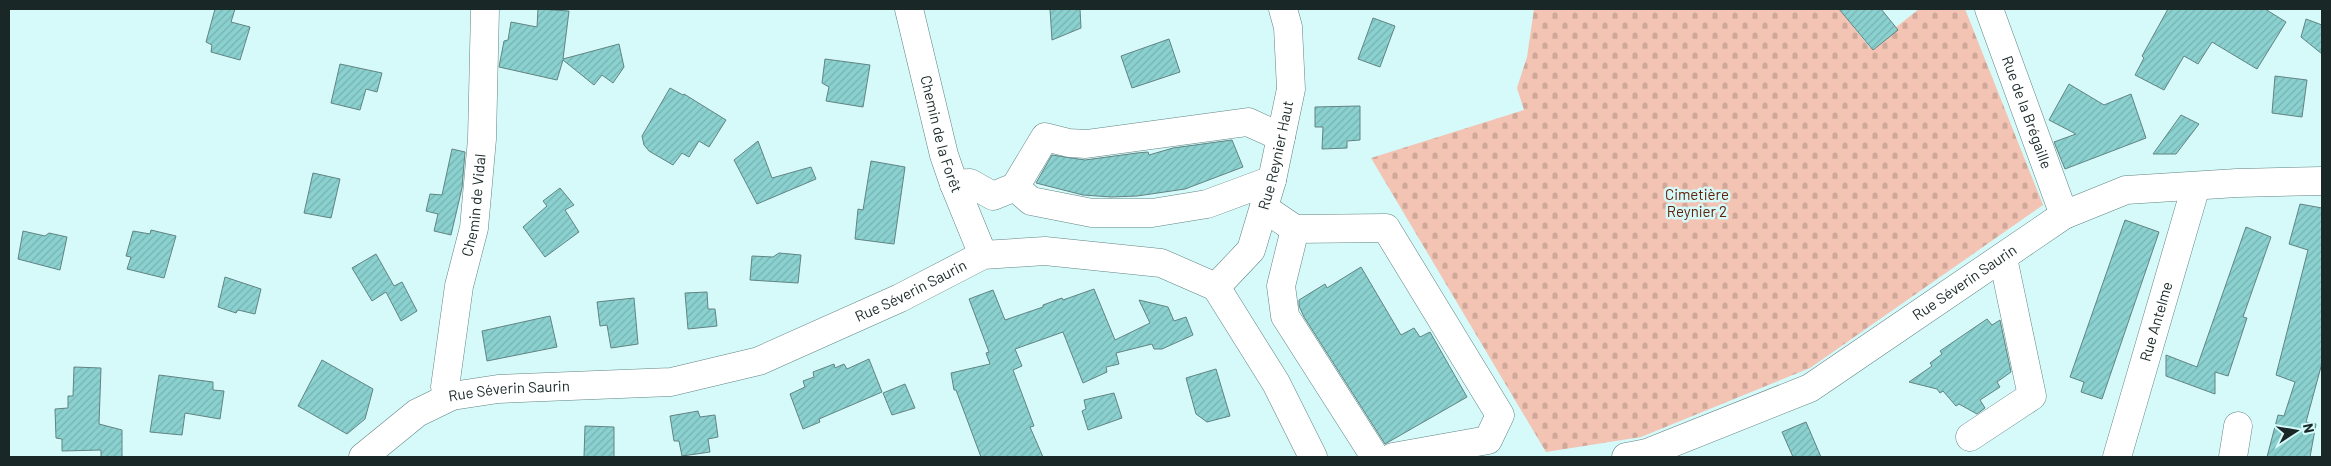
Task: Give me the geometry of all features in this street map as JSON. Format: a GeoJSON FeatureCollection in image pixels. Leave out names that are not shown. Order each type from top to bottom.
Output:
{"type":"FeatureCollection","features":[{"type":"Feature","properties":{"kind":"street","name":"Chemin de Vidal"},"geometry":{"type":"LineString","coordinates":[[452,396],[445,386],[459,286],[474,228],[482,139],[485,9]]}},
{"type":"Feature","properties":{"kind":"street","name":"Chemin de la Forêt"},"geometry":{"type":"LineString","coordinates":[[909,9],[944,155],[983,255]]}},
{"type":"Feature","properties":{"kind":"street","name":"Rue Reynier Haut"},"geometry":{"type":"LineString","coordinates":[[1216,287],[1250,250],[1272,180],[1291,89],[1288,27],[1283,9]]}},
{"type":"Feature","properties":{"kind":"street","name":"Rue de la Brégaille"},"geometry":{"type":"LineString","coordinates":[[1989,9],[2064,215]]}},
{"type":"Feature","properties":{"kind":"street"},"geometry":{"type":"LineString","coordinates":[[954,184],[970,183],[993,196],[1015,187],[1045,137],[1070,143],[1086,144],[1248,122],[1281,138]]}},
{"type":"Feature","properties":{"kind":"street"},"geometry":{"type":"LineString","coordinates":[[1015,187],[1031,200],[1092,213],[1152,213],[1207,204],[1272,180]]}},
{"type":"Feature","properties":{"kind":"street","name":"Rue Séverin Saurin"},"geometry":{"type":"LineString","coordinates":[[1626,457],[1647,453],[1810,388],[2064,215],[2126,190],[2322,181]]}},
{"type":"Feature","properties":{"kind":"street","name":"Rue Antelme"},"geometry":{"type":"LineString","coordinates":[[2116,457],[2196,186]]}},
{"type":"Feature","properties":{"kind":"street"},"geometry":{"type":"LineString","coordinates":[[1264,208],[1296,229],[1386,228],[1500,415],[1488,440],[1393,457]]}},
{"type":"Feature","properties":{"kind":"street"},"geometry":{"type":"LineString","coordinates":[[1296,229],[1281,286],[1285,316],[1376,457]]}},
{"type":"Feature","properties":{"kind":"street","name":"Rue Séverin Saurin"},"geometry":{"type":"LineString","coordinates":[[363,457],[417,412],[452,396],[498,389],[671,382],[759,361],[900,298],[983,255],[1045,250],[1162,263],[1216,287]]}},
{"type":"Feature","properties":{"kind":"street"},"geometry":{"type":"LineString","coordinates":[[1970,437],[2032,396],[2003,258]]}},
{"type":"Feature","properties":{"kind":"street"},"geometry":{"type":"LineString","coordinates":[[1216,287],[1276,382],[1313,457]]}},
{"type":"Feature","properties":{"kind":"street"},"geometry":{"type":"LineString","coordinates":[[2234,457],[2238,426]]}},
{"type":"Feature","properties":{"kind":"green space","name":"Cimetière Reynier 2"},"geometry":{"type":"Polygon","coordinates":[[[1534,9],[1839,9],[1870,48],[1919,9],[1965,9],[2043,205],[1810,368],[1641,437],[1546,452],[1371,158],[1524,110],[1517,88],[1527,57],[1534,9]]]}},
{"type":"Feature","properties":{"kind":"building"},"geometry":{"type":"Polygon","coordinates":[[[215,9],[235,9],[231,22],[250,27],[240,60],[211,52],[212,45],[206,42],[215,9]]]}},
{"type":"Feature","properties":{"kind":"building"},"geometry":{"type":"Polygon","coordinates":[[[538,9],[569,11],[563,59],[619,44],[624,67],[613,83],[602,75],[594,85],[563,60],[557,80],[499,67],[504,41],[508,40],[511,22],[537,27],[538,9]]]}},
{"type":"Feature","properties":{"kind":"building"},"geometry":{"type":"Polygon","coordinates":[[[1050,9],[1080,9],[1081,28],[1052,40],[1050,9]]]}},
{"type":"Feature","properties":{"kind":"building"},"geometry":{"type":"Polygon","coordinates":[[[1839,9],[1881,9],[1898,30],[1873,50],[1839,9]]]}},
{"type":"Feature","properties":{"kind":"building"},"geometry":{"type":"Polygon","coordinates":[[[2168,9],[2265,9],[2286,22],[2257,69],[2212,42],[2198,64],[2184,56],[2164,90],[2135,75],[2144,58],[2142,56],[2168,9]]]}},
{"type":"Feature","properties":{"kind":"building"},"geometry":{"type":"Polygon","coordinates":[[[1373,18],[1395,26],[1380,67],[1358,59],[1373,18]]]}},
{"type":"Feature","properties":{"kind":"building"},"geometry":{"type":"Polygon","coordinates":[[[2306,19],[2322,25],[2322,54],[2301,37],[2306,19]]]}},
{"type":"Feature","properties":{"kind":"building"},"geometry":{"type":"Polygon","coordinates":[[[1169,39],[1180,72],[1132,88],[1121,56],[1169,39]]]}},
{"type":"Feature","properties":{"kind":"building"},"geometry":{"type":"Polygon","coordinates":[[[825,59],[870,65],[863,107],[826,101],[829,87],[822,83],[825,59]]]}},
{"type":"Feature","properties":{"kind":"building"},"geometry":{"type":"Polygon","coordinates":[[[340,64],[382,73],[377,92],[366,89],[360,110],[331,103],[340,64]]]}},
{"type":"Feature","properties":{"kind":"building"},"geometry":{"type":"Polygon","coordinates":[[[2275,76],[2307,80],[2302,117],[2272,113],[2275,76]]]}},
{"type":"Feature","properties":{"kind":"building"},"geometry":{"type":"Polygon","coordinates":[[[2069,84],[2104,105],[2131,94],[2146,138],[2065,169],[2054,142],[2076,134],[2049,120],[2069,84]]]}},
{"type":"Feature","properties":{"kind":"building"},"geometry":{"type":"Polygon","coordinates":[[[670,88],[684,94],[726,120],[709,147],[699,141],[689,157],[682,153],[673,165],[649,151],[644,145],[642,136],[670,88]]]}},
{"type":"Feature","properties":{"kind":"building"},"geometry":{"type":"Polygon","coordinates":[[[1360,106],[1360,140],[1347,141],[1347,148],[1322,149],[1323,127],[1315,127],[1315,107],[1360,106]]]}},
{"type":"Feature","properties":{"kind":"building"},"geometry":{"type":"Polygon","coordinates":[[[2181,115],[2199,124],[2176,154],[2153,154],[2181,115]]]}},
{"type":"Feature","properties":{"kind":"building"},"geometry":{"type":"Polygon","coordinates":[[[1232,140],[1243,167],[1185,189],[1137,196],[1111,197],[1083,195],[1036,183],[1052,155],[1085,160],[1148,152],[1149,155],[1173,148],[1232,140]]]}},
{"type":"Feature","properties":{"kind":"building"},"geometry":{"type":"Polygon","coordinates":[[[758,141],[772,178],[811,167],[816,179],[757,204],[734,160],[758,141]]]}},
{"type":"Feature","properties":{"kind":"building"},"geometry":{"type":"Polygon","coordinates":[[[452,149],[465,152],[462,188],[451,235],[434,231],[438,214],[426,211],[430,194],[442,195],[452,149]]]}},
{"type":"Feature","properties":{"kind":"building"},"geometry":{"type":"Polygon","coordinates":[[[871,161],[905,167],[894,244],[855,239],[858,209],[863,210],[871,161]]]}},
{"type":"Feature","properties":{"kind":"building"},"geometry":{"type":"Polygon","coordinates":[[[313,173],[340,179],[331,218],[304,213],[313,173]]]}},
{"type":"Feature","properties":{"kind":"building"},"geometry":{"type":"Polygon","coordinates":[[[560,188],[574,205],[565,210],[579,232],[545,257],[523,227],[547,206],[543,201],[560,188]]]}},
{"type":"Feature","properties":{"kind":"building"},"geometry":{"type":"Polygon","coordinates":[[[2300,204],[2322,208],[2322,363],[2306,422],[2316,424],[2310,457],[2267,457],[2278,415],[2284,416],[2295,382],[2276,375],[2308,250],[2289,244],[2300,204]]]}},
{"type":"Feature","properties":{"kind":"building"},"geometry":{"type":"Polygon","coordinates":[[[2125,220],[2159,232],[2102,399],[2081,392],[2084,382],[2070,377],[2125,220]]]}},
{"type":"Feature","properties":{"kind":"building"},"geometry":{"type":"Polygon","coordinates":[[[2246,227],[2271,237],[2243,317],[2247,318],[2228,376],[2215,372],[2215,394],[2166,376],[2166,355],[2197,367],[2246,227]]]}},
{"type":"Feature","properties":{"kind":"building"},"geometry":{"type":"Polygon","coordinates":[[[151,230],[176,236],[164,278],[127,269],[131,257],[126,256],[133,231],[150,234],[151,230]]]}},
{"type":"Feature","properties":{"kind":"building"},"geometry":{"type":"Polygon","coordinates":[[[23,231],[45,236],[49,233],[67,237],[60,270],[18,259],[23,231]]]}},
{"type":"Feature","properties":{"kind":"building"},"geometry":{"type":"Polygon","coordinates":[[[779,253],[801,255],[798,283],[750,280],[752,256],[773,257],[779,253]]]}},
{"type":"Feature","properties":{"kind":"building"},"geometry":{"type":"Polygon","coordinates":[[[376,254],[394,286],[402,282],[417,311],[401,321],[386,292],[372,301],[352,268],[376,254]]]}},
{"type":"Feature","properties":{"kind":"building"},"geometry":{"type":"Polygon","coordinates":[[[1361,267],[1401,335],[1414,328],[1420,337],[1430,332],[1467,397],[1385,444],[1304,317],[1299,306],[1299,300],[1325,284],[1327,288],[1361,267]]]}},
{"type":"Feature","properties":{"kind":"building"},"geometry":{"type":"Polygon","coordinates":[[[225,277],[261,289],[255,314],[238,310],[236,313],[218,307],[225,277]]]}},
{"type":"Feature","properties":{"kind":"building"},"geometry":{"type":"Polygon","coordinates":[[[1094,289],[1115,340],[1150,323],[1139,300],[1168,307],[1174,321],[1186,317],[1193,335],[1162,349],[1154,349],[1152,344],[1116,353],[1119,364],[1106,367],[1107,372],[1083,383],[1063,332],[1015,349],[1022,366],[1013,370],[1034,426],[1030,427],[1043,457],[981,457],[956,390],[954,390],[951,373],[990,364],[986,353],[989,352],[969,299],[993,290],[1005,320],[1043,307],[1043,305],[1062,298],[1063,300],[1094,289]]]}},
{"type":"Feature","properties":{"kind":"building"},"geometry":{"type":"Polygon","coordinates":[[[707,292],[708,309],[715,309],[717,326],[688,329],[685,293],[707,292]]]}},
{"type":"Feature","properties":{"kind":"building"},"geometry":{"type":"Polygon","coordinates":[[[634,298],[638,344],[611,348],[607,325],[600,326],[597,302],[634,298]]]}},
{"type":"Feature","properties":{"kind":"building"},"geometry":{"type":"Polygon","coordinates":[[[550,316],[557,347],[487,361],[482,331],[550,316]]]}},
{"type":"Feature","properties":{"kind":"building"},"geometry":{"type":"Polygon","coordinates":[[[1987,319],[1992,325],[2000,320],[2011,372],[1997,382],[2000,387],[1980,400],[1985,408],[1977,414],[1959,404],[1956,406],[1943,391],[1940,393],[1937,389],[1909,382],[1932,366],[1930,363],[1942,354],[1940,351],[1987,319]]]}},
{"type":"Feature","properties":{"kind":"building"},"geometry":{"type":"Polygon","coordinates":[[[869,359],[882,392],[819,419],[820,422],[803,429],[790,394],[805,387],[803,381],[814,377],[813,372],[834,364],[835,368],[844,364],[847,369],[869,359]]]}},
{"type":"Feature","properties":{"kind":"building"},"geometry":{"type":"Polygon","coordinates":[[[322,360],[373,389],[365,419],[347,434],[298,406],[322,360]]]}},
{"type":"Feature","properties":{"kind":"building"},"geometry":{"type":"Polygon","coordinates":[[[74,367],[101,368],[99,424],[122,430],[122,457],[101,457],[101,450],[62,451],[62,439],[56,438],[55,409],[68,408],[68,396],[73,396],[74,367]]]}},
{"type":"Feature","properties":{"kind":"building"},"geometry":{"type":"Polygon","coordinates":[[[1216,369],[1230,416],[1207,422],[1196,414],[1186,378],[1216,369]]]}},
{"type":"Feature","properties":{"kind":"building"},"geometry":{"type":"Polygon","coordinates":[[[159,375],[213,382],[213,390],[224,391],[220,419],[185,413],[182,435],[150,432],[159,375]]]}},
{"type":"Feature","properties":{"kind":"building"},"geometry":{"type":"Polygon","coordinates":[[[905,384],[915,408],[892,415],[883,393],[905,384]]]}},
{"type":"Feature","properties":{"kind":"building"},"geometry":{"type":"Polygon","coordinates":[[[1114,393],[1122,418],[1088,430],[1082,411],[1086,409],[1084,400],[1114,393]]]}},
{"type":"Feature","properties":{"kind":"building"},"geometry":{"type":"Polygon","coordinates":[[[698,411],[700,417],[715,415],[718,437],[708,439],[710,452],[682,456],[679,441],[674,441],[670,416],[698,411]]]}},
{"type":"Feature","properties":{"kind":"building"},"geometry":{"type":"Polygon","coordinates":[[[1806,422],[1821,457],[1793,457],[1782,432],[1806,422]]]}},
{"type":"Feature","properties":{"kind":"building"},"geometry":{"type":"Polygon","coordinates":[[[585,426],[614,427],[614,457],[584,457],[585,426]]]}}]}
